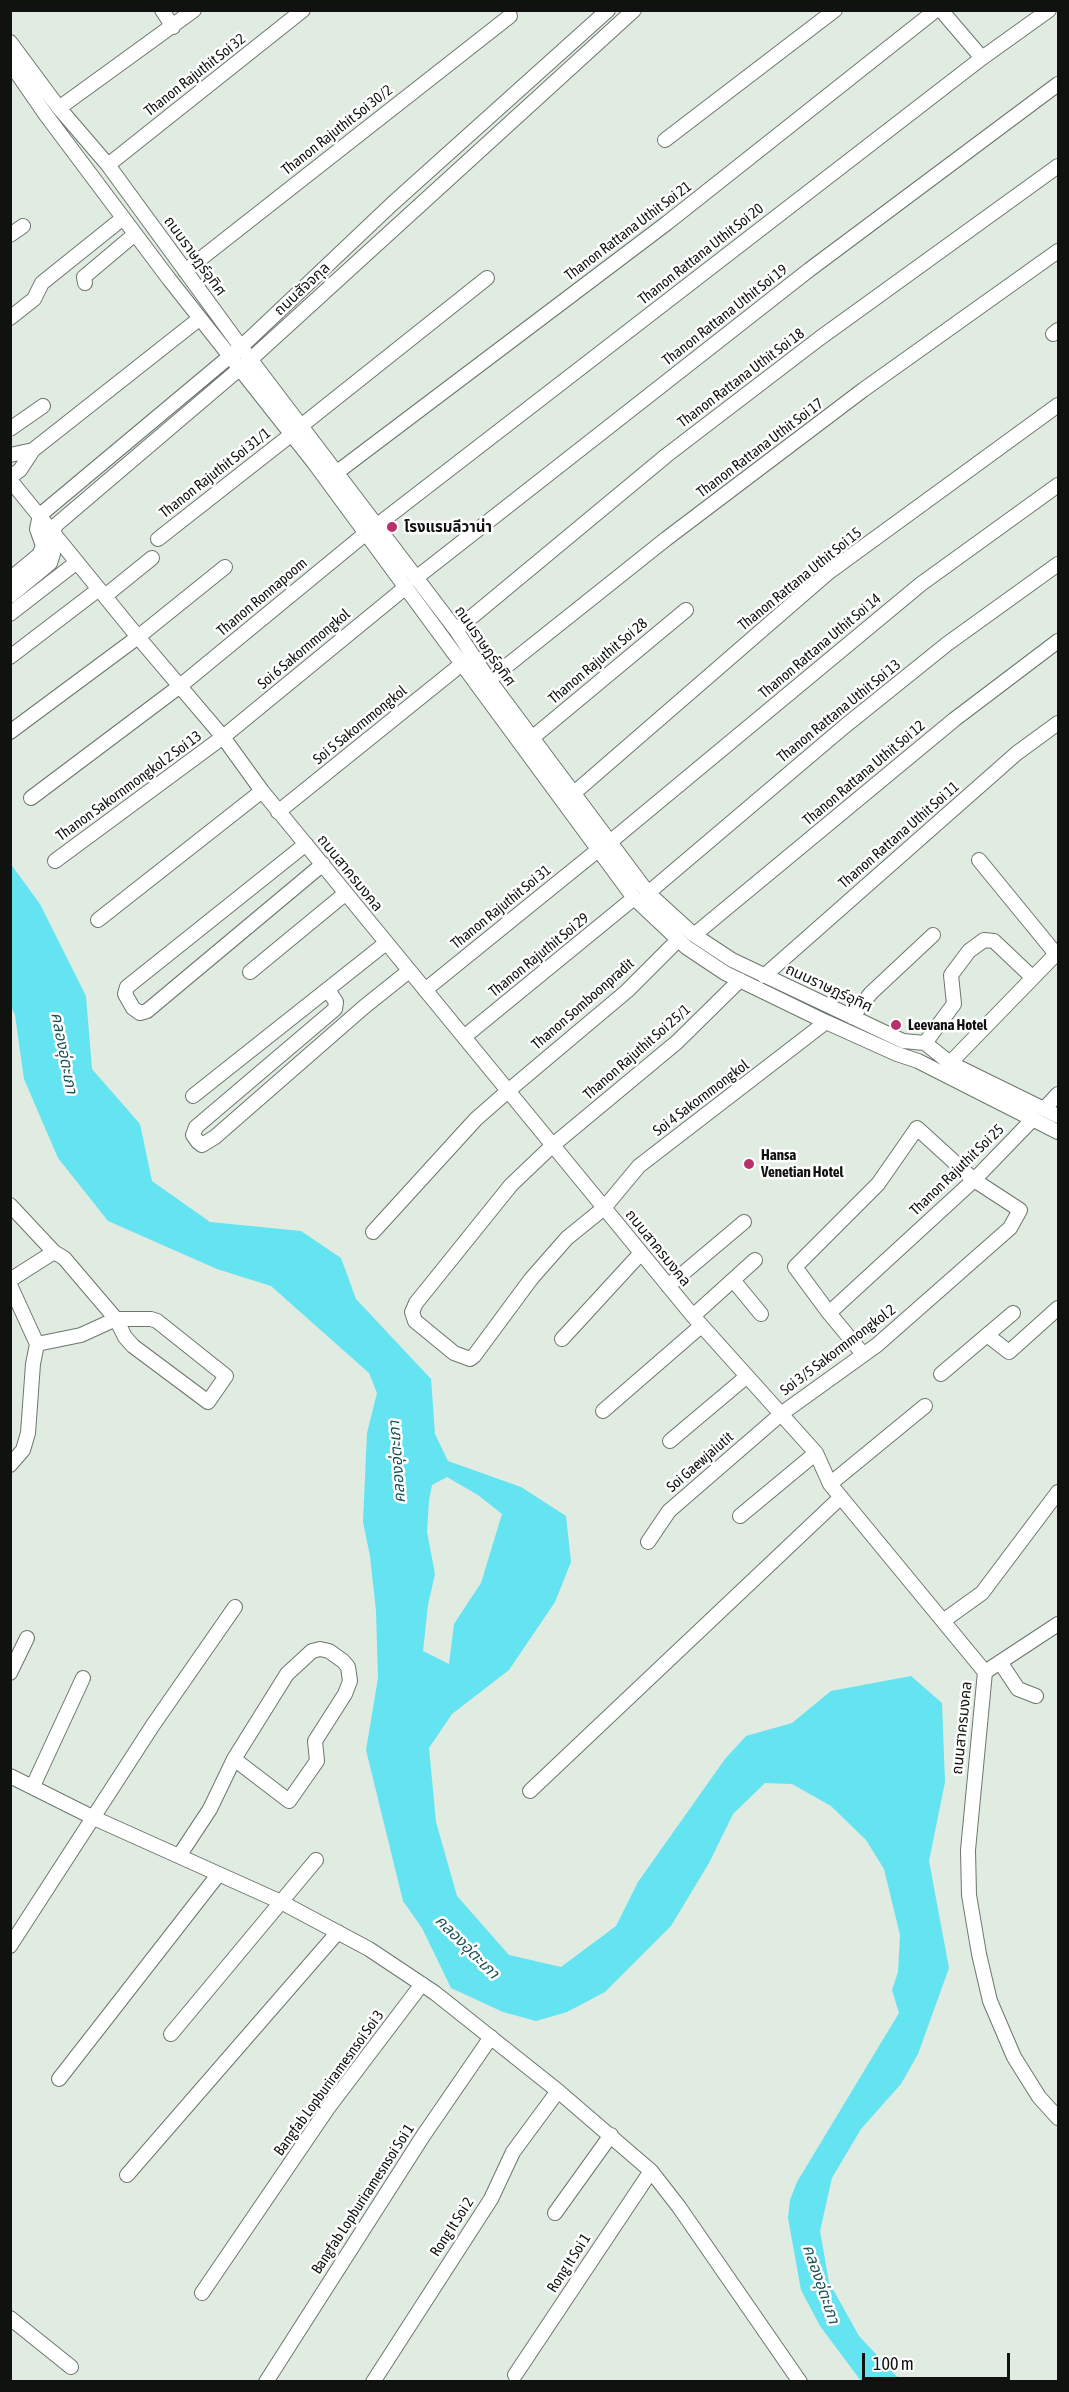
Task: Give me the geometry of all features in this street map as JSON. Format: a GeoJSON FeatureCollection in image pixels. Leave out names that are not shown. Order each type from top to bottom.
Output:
{"type":"FeatureCollection","features":[{"type":"Feature","properties":{"kind":"street"},"geometry":{"type":"LineString","coordinates":[[162,10],[173,27]]}},
{"type":"Feature","properties":{"kind":"street"},"geometry":{"type":"LineString","coordinates":[[59,108],[194,10]]}},
{"type":"Feature","properties":{"kind":"street","name":"Thanon Rajuthit Soi 32"},"geometry":{"type":"LineString","coordinates":[[108,165],[303,10]]}},
{"type":"Feature","properties":{"kind":"street","name":"ถนนสัจจกุล"},"geometry":{"type":"LineString","coordinates":[[40,515],[241,347],[392,204],[608,10]]}},
{"type":"Feature","properties":{"kind":"street","name":"ถนนสัจจกุล"},"geometry":{"type":"LineString","coordinates":[[53,532],[56,525],[251,359],[634,10]]}},
{"type":"Feature","properties":{"kind":"street"},"geometry":{"type":"LineString","coordinates":[[665,140],[835,10]]}},
{"type":"Feature","properties":{"kind":"street","name":"Thanon Rattana Uthit Soi 21"},"geometry":{"type":"LineString","coordinates":[[336,473],[668,223],[936,10]]}},
{"type":"Feature","properties":{"kind":"street"},"geometry":{"type":"LineString","coordinates":[[941,10],[982,58]]}},
{"type":"Feature","properties":{"kind":"street","name":"Thanon Rattana Uthit Soi 20"},"geometry":{"type":"LineString","coordinates":[[370,530],[982,58],[1049,10]]}},
{"type":"Feature","properties":{"kind":"street","name":"Thanon Rajuthit Soi 30/2"},"geometry":{"type":"LineString","coordinates":[[185,271],[510,16]]}},
{"type":"Feature","properties":{"kind":"street","name":"ถนนราษฏร์อุทิศ"},"geometry":{"type":"LineString","coordinates":[[10,42],[59,108],[108,165],[251,359],[296,430],[410,582],[463,663],[510,719],[532,738],[648,893],[694,935],[732,960],[903,1041],[925,1043]]}},
{"type":"Feature","properties":{"kind":"street","name":"ถนนราษฏร์อุทิศ"},"geometry":{"type":"LineString","coordinates":[[10,63],[123,218],[238,369],[336,473],[370,530]]}},
{"type":"Feature","properties":{"kind":"street","name":"Thanon Rattana Uthit Soi 19"},"geometry":{"type":"LineString","coordinates":[[410,582],[809,270],[1059,84]]}},
{"type":"Feature","properties":{"kind":"street","name":"Thanon Rattana Uthit Soi 18"},"geometry":{"type":"LineString","coordinates":[[456,630],[667,455],[820,338],[1059,166]]}},
{"type":"Feature","properties":{"kind":"street"},"geometry":{"type":"LineString","coordinates":[[10,318],[34,299],[42,283],[123,218]]}},
{"type":"Feature","properties":{"kind":"street"},"geometry":{"type":"LineString","coordinates":[[10,235],[23,226]]}},
{"type":"Feature","properties":{"kind":"street"},"geometry":{"type":"LineString","coordinates":[[85,283],[84,277],[135,234]]}},
{"type":"Feature","properties":{"kind":"street","name":"Thanon Rattana Uthit Soi 17"},"geometry":{"type":"LineString","coordinates":[[489,680],[666,539],[844,404],[1059,251]]}},
{"type":"Feature","properties":{"kind":"street","name":"Thanon Rajuthit Soi 31/1"},"geometry":{"type":"LineString","coordinates":[[158,539],[487,278]]}},
{"type":"Feature","properties":{"kind":"street"},"geometry":{"type":"LineString","coordinates":[[10,479],[20,470],[33,450],[199,319]]}},
{"type":"Feature","properties":{"kind":"street","name":"Thanon Rattana Uthit Soi 15"},"geometry":{"type":"LineString","coordinates":[[574,793],[829,573],[1059,405]]}},
{"type":"Feature","properties":{"kind":"street"},"geometry":{"type":"LineString","coordinates":[[13,432],[43,406]]}},
{"type":"Feature","properties":{"kind":"street"},"geometry":{"type":"LineString","coordinates":[[10,455],[33,450]]}},
{"type":"Feature","properties":{"kind":"street","name":"ถนนสาครมงคล"},"geometry":{"type":"LineString","coordinates":[[10,479],[138,637],[223,737],[279,812],[668,1286],[746,1377],[816,1453],[830,1484],[985,1672],[968,1850],[969,1895],[990,2001],[1014,2057],[1039,2097],[1059,2118]]}},
{"type":"Feature","properties":{"kind":"street","name":"Thanon Rattana Uthit Soi 14"},"geometry":{"type":"LineString","coordinates":[[610,842],[921,584],[1059,485]]}},
{"type":"Feature","properties":{"kind":"street"},"geometry":{"type":"LineString","coordinates":[[10,579],[39,555],[43,546],[37,529],[40,515]]}},
{"type":"Feature","properties":{"kind":"street","name":"Thanon Ronnapoom"},"geometry":{"type":"LineString","coordinates":[[31,798],[180,686],[370,530]]}},
{"type":"Feature","properties":{"kind":"street"},"geometry":{"type":"LineString","coordinates":[[10,596],[50,563],[53,554],[53,532]]}},
{"type":"Feature","properties":{"kind":"street"},"geometry":{"type":"LineString","coordinates":[[10,657],[152,558]]}},
{"type":"Feature","properties":{"kind":"street"},"geometry":{"type":"LineString","coordinates":[[10,614],[77,562]]}},
{"type":"Feature","properties":{"kind":"street","name":"Thanon Rattana Uthit Soi 13"},"geometry":{"type":"LineString","coordinates":[[648,893],[854,719],[947,644],[1059,564]]}},
{"type":"Feature","properties":{"kind":"street"},"geometry":{"type":"LineString","coordinates":[[10,732],[138,637],[225,567]]}},
{"type":"Feature","properties":{"kind":"street","name":"ถนนราษฏร์อุทิศ"},"geometry":{"type":"LineString","coordinates":[[410,582],[456,630],[489,680],[510,719],[598,850],[634,898],[678,940],[725,973],[826,1022],[918,1061],[1059,1132]]}},
{"type":"Feature","properties":{"kind":"street","name":"Soi 6 Sakornmongkol"},"geometry":{"type":"LineString","coordinates":[[223,737],[410,582]]}},
{"type":"Feature","properties":{"kind":"street","name":"Thanon Rajuthit Soi 28"},"geometry":{"type":"LineString","coordinates":[[532,738],[686,610]]}},
{"type":"Feature","properties":{"kind":"street","name":"Thanon Rattana Uthit Soi 12"},"geometry":{"type":"LineString","coordinates":[[694,935],[955,719],[1059,641]]}},
{"type":"Feature","properties":{"kind":"street","name":"Soi 5 Sakornmongkol"},"geometry":{"type":"LineString","coordinates":[[279,812],[463,663]]}},
{"type":"Feature","properties":{"kind":"street","name":"Thanon Rattana Uthit Soi 11"},"geometry":{"type":"LineString","coordinates":[[764,976],[1017,753],[1059,723]]}},
{"type":"Feature","properties":{"kind":"street","name":"Thanon Sakornmongkol 2 Soi 13"},"geometry":{"type":"LineString","coordinates":[[55,861],[223,737]]}},
{"type":"Feature","properties":{"kind":"street"},"geometry":{"type":"LineString","coordinates":[[98,920],[262,791]]}},
{"type":"Feature","properties":{"kind":"street"},"geometry":{"type":"LineString","coordinates":[[306,844],[127,987],[125,994],[133,1008],[140,1013],[147,1011],[323,864]]}},
{"type":"Feature","properties":{"kind":"street","name":"Thanon Rajuthit Soi 31"},"geometry":{"type":"LineString","coordinates":[[425,990],[598,850]]}},
{"type":"Feature","properties":{"kind":"street"},"geometry":{"type":"LineString","coordinates":[[950,1063],[1056,954],[979,860]]}},
{"type":"Feature","properties":{"kind":"street"},"geometry":{"type":"LineString","coordinates":[[250,972],[346,893]]}},
{"type":"Feature","properties":{"kind":"street","name":"Thanon Rajuthit Soi 29"},"geometry":{"type":"LineString","coordinates":[[464,1037],[634,898]]}},
{"type":"Feature","properties":{"kind":"street"},"geometry":{"type":"LineString","coordinates":[[852,1017],[871,993],[933,935]]}},
{"type":"Feature","properties":{"kind":"street","name":"Thanon Somboonpradit"},"geometry":{"type":"LineString","coordinates":[[373,1232],[476,1119],[627,991],[678,940]]}},
{"type":"Feature","properties":{"kind":"street"},"geometry":{"type":"LineString","coordinates":[[1032,977],[994,941],[984,940],[969,951],[951,975],[954,1005],[925,1043],[950,1063],[1059,1116]]}},
{"type":"Feature","properties":{"kind":"street"},"geometry":{"type":"LineString","coordinates":[[193,1096],[386,943]]}},
{"type":"Feature","properties":{"kind":"street"},"geometry":{"type":"LineString","coordinates":[[328,990],[336,1002],[335,1009],[196,1127],[193,1135],[198,1142],[202,1145],[215,1137],[364,1007],[409,971]]}},
{"type":"Feature","properties":{"kind":"street","name":"Thanon Rajuthit Soi 25/1"},"geometry":{"type":"LineString","coordinates":[[470,1359],[454,1353],[415,1321],[412,1312],[416,1303],[511,1185],[553,1145],[677,1042],[740,980]]}},
{"type":"Feature","properties":{"kind":"street","name":"Soi 4 Sakornmongkol"},"geometry":{"type":"LineString","coordinates":[[470,1359],[531,1279],[567,1238],[604,1208],[639,1166],[826,1022]]}},
{"type":"Feature","properties":{"kind":"street"},"geometry":{"type":"LineString","coordinates":[[897,1054],[903,1041]]}},
{"type":"Feature","properties":{"kind":"street"},"geometry":{"type":"LineString","coordinates":[[1044,1108],[1059,1094]]}},
{"type":"Feature","properties":{"kind":"street","name":"Thanon Rajuthit Soi 25"},"geometry":{"type":"LineString","coordinates":[[829,1314],[974,1180],[1032,1120]]}},
{"type":"Feature","properties":{"kind":"street"},"geometry":{"type":"LineString","coordinates":[[863,1354],[829,1314],[795,1267],[878,1184],[917,1128],[974,1180]]}},
{"type":"Feature","properties":{"kind":"street","name":"Soi 3/5 Sakormmongkol 2"},"geometry":{"type":"LineString","coordinates":[[781,1414],[877,1345],[1010,1228],[1020,1210],[974,1180]]}},
{"type":"Feature","properties":{"kind":"street"},"geometry":{"type":"LineString","coordinates":[[10,1205],[54,1252],[64,1258],[116,1319],[119,1328],[133,1346],[208,1402],[226,1376],[157,1321],[116,1319],[81,1335],[37,1344]]}},
{"type":"Feature","properties":{"kind":"street"},"geometry":{"type":"LineString","coordinates":[[668,1286],[744,1222]]}},
{"type":"Feature","properties":{"kind":"street"},"geometry":{"type":"LineString","coordinates":[[10,1466],[23,1450],[28,1433],[33,1364],[37,1344],[10,1282],[54,1252]]}},
{"type":"Feature","properties":{"kind":"street"},"geometry":{"type":"LineString","coordinates":[[562,1340],[641,1252]]}},
{"type":"Feature","properties":{"kind":"street"},"geometry":{"type":"LineString","coordinates":[[603,1411],[697,1321],[733,1280],[755,1260]]}},
{"type":"Feature","properties":{"kind":"street"},"geometry":{"type":"LineString","coordinates":[[733,1280],[761,1314]]}},
{"type":"Feature","properties":{"kind":"street"},"geometry":{"type":"LineString","coordinates":[[987,1335],[1009,1352],[1059,1308]]}},
{"type":"Feature","properties":{"kind":"street"},"geometry":{"type":"LineString","coordinates":[[941,1374],[1013,1312]]}},
{"type":"Feature","properties":{"kind":"street"},"geometry":{"type":"LineString","coordinates":[[670,1441],[746,1377]]}},
{"type":"Feature","properties":{"kind":"street"},"geometry":{"type":"LineString","coordinates":[[830,1484],[925,1406]]}},
{"type":"Feature","properties":{"kind":"street","name":"Soi Gaewjaiutit"},"geometry":{"type":"LineString","coordinates":[[648,1542],[669,1511],[781,1414]]}},
{"type":"Feature","properties":{"kind":"street"},"geometry":{"type":"LineString","coordinates":[[740,1516],[816,1453]]}},
{"type":"Feature","properties":{"kind":"street"},"geometry":{"type":"LineString","coordinates":[[943,1621],[982,1593],[1059,1492]]}},
{"type":"Feature","properties":{"kind":"street"},"geometry":{"type":"LineString","coordinates":[[530,1791],[842,1497]]}},
{"type":"Feature","properties":{"kind":"street"},"geometry":{"type":"LineString","coordinates":[[10,1946],[153,1725],[235,1607]]}},
{"type":"Feature","properties":{"kind":"street"},"geometry":{"type":"LineString","coordinates":[[985,1672],[1059,1624]]}},
{"type":"Feature","properties":{"kind":"street"},"geometry":{"type":"LineString","coordinates":[[10,1673],[27,1638]]}},
{"type":"Feature","properties":{"kind":"street"},"geometry":{"type":"LineString","coordinates":[[179,1856],[210,1809],[234,1759],[265,1706],[296,1664],[312,1651],[320,1649],[329,1651],[343,1661],[348,1667],[350,1682],[345,1694],[315,1741],[317,1761],[289,1801],[234,1759]]}},
{"type":"Feature","properties":{"kind":"street"},"geometry":{"type":"LineString","coordinates":[[1000,1662],[1018,1689],[1036,1696]]}},
{"type":"Feature","properties":{"kind":"street"},"geometry":{"type":"LineString","coordinates":[[33,1786],[83,1678]]}},
{"type":"Feature","properties":{"kind":"street"},"geometry":{"type":"LineString","coordinates":[[10,1776],[94,1818],[280,1902],[369,1949],[422,1984],[558,2091],[651,2171],[679,2207],[800,2382]]}},
{"type":"Feature","properties":{"kind":"street"},"geometry":{"type":"LineString","coordinates":[[171,2034],[316,1860]]}},
{"type":"Feature","properties":{"kind":"street"},"geometry":{"type":"LineString","coordinates":[[59,2079],[218,1875]]}},
{"type":"Feature","properties":{"kind":"street"},"geometry":{"type":"LineString","coordinates":[[127,2175],[338,1932]]}},
{"type":"Feature","properties":{"kind":"street","name":"Bangfab Lopburiramesnsoi Soi 3"},"geometry":{"type":"LineString","coordinates":[[202,2293],[328,2108],[422,1984]]}},
{"type":"Feature","properties":{"kind":"street","name":"Bangfab Lopburiramesnsoi Soi 1"},"geometry":{"type":"LineString","coordinates":[[266,2382],[423,2136],[491,2037]]}},
{"type":"Feature","properties":{"kind":"street","name":"Rong It Soi 2"},"geometry":{"type":"LineString","coordinates":[[373,2382],[491,2199],[513,2152],[558,2091]]}},
{"type":"Feature","properties":{"kind":"street"},"geometry":{"type":"LineString","coordinates":[[555,2213],[611,2135]]}},
{"type":"Feature","properties":{"kind":"street","name":"Rong It Soi 1"},"geometry":{"type":"LineString","coordinates":[[515,2375],[651,2171]]}},
{"type":"Feature","properties":{"kind":"street"},"geometry":{"type":"LineString","coordinates":[[10,2318],[70,2367]]}},
{"type":"Feature","properties":{"kind":"water","name":"คลองอุ่ตะเภา"},"geometry":{"type":"Polygon","coordinates":[[[10,863],[40,904],[86,996],[92,1069],[140,1124],[152,1181],[210,1222],[301,1231],[341,1258],[356,1299],[431,1379],[435,1434],[448,1461],[521,1487],[566,1516],[571,1562],[555,1602],[509,1670],[452,1714],[429,1748],[436,1822],[457,1896],[509,1955],[561,1967],[616,1926],[638,1882],[725,1759],[746,1736],[792,1723],[831,1691],[911,1676],[942,1703],[945,1782],[929,1861],[949,1968],[918,2054],[901,2084],[861,2129],[832,2178],[820,2231],[829,2282],[859,2336],[901,2381],[861,2381],[820,2326],[801,2290],[788,2218],[790,2200],[797,2182],[899,2013],[892,1990],[898,1972],[900,1935],[884,1869],[866,1840],[831,1806],[792,1784],[765,1783],[733,1814],[709,1863],[671,1926],[605,1992],[567,2012],[536,2021],[503,2012],[451,1988],[422,1928],[403,1901],[366,1750],[378,1678],[376,1611],[370,1556],[363,1522],[367,1433],[377,1393],[369,1373],[271,1286],[217,1269],[108,1221],[58,1158],[24,1079],[15,1015],[11,1006],[10,863]],[[447,1477],[432,1485],[429,1500],[427,1532],[435,1574],[428,1605],[423,1651],[449,1664],[454,1624],[481,1583],[502,1514],[478,1495],[447,1477]]]}},
{"type":"Feature","properties":{"kind":"place","name":"โรงแรมลีวาน่า"},"geometry":{"type":"Point","coordinates":[392,527]}},
{"type":"Feature","properties":{"kind":"place","name":"Leevana Hotel"},"geometry":{"type":"Point","coordinates":[896,1025]}},
{"type":"Feature","properties":{"kind":"place","name":"Hansa Venetian Hotel"},"geometry":{"type":"Point","coordinates":[749,1164]}}]}
